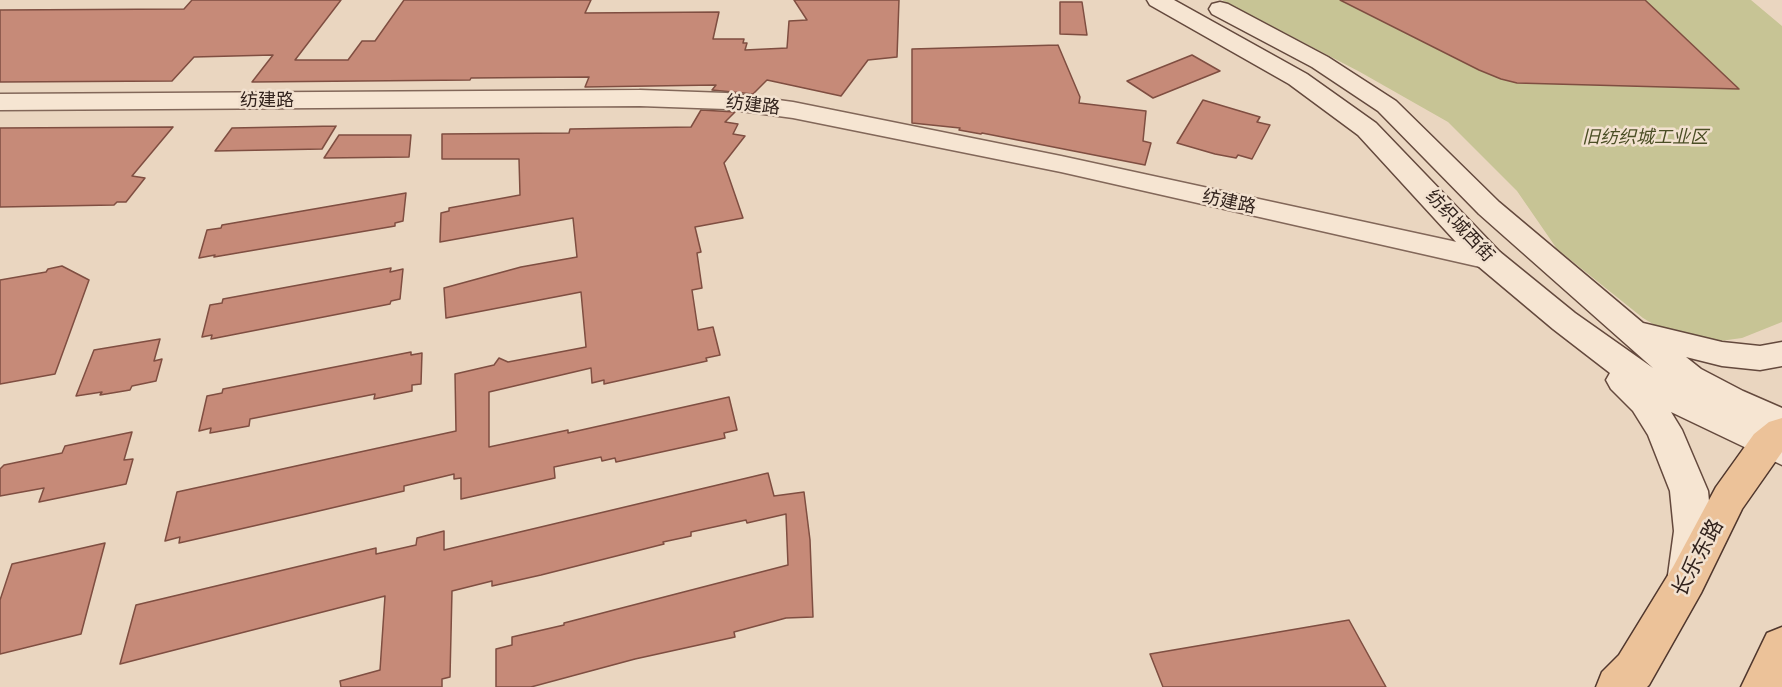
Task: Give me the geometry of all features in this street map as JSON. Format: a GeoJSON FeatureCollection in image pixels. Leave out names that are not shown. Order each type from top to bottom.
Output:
{"type":"FeatureCollection","features":[{"type":"Feature","properties":{"kind":"main road","name":"纺织城西街"},"geometry":{"type":"LineString","coordinates":[[1158,0],[1298,79],[1367,129],[1490,259],[1564,321],[1640,377],[1672,398],[1778,437]]}},
{"type":"Feature","properties":{"kind":"main road","name":"纺织城西街"},"geometry":{"type":"LineString","coordinates":[[1203,0],[1320,62],[1387,106],[1489,208],[1634,333],[1689,378],[1731,401],[1778,437]]}},
{"type":"Feature","properties":{"kind":"main road","name":"纺建路"},"geometry":{"type":"LineString","coordinates":[[0,102],[628,98],[726,101],[793,110],[1061,165],[1490,259]]}},
{"type":"Feature","properties":{"kind":"main road"},"geometry":{"type":"LineString","coordinates":[[1564,321],[1645,401],[1664,430],[1689,491],[1693,531],[1688,580]]}},
{"type":"Feature","properties":{"kind":"main road"},"geometry":{"type":"LineString","coordinates":[[1634,333],[1722,354],[1760,358],[1782,354]]}},
{"type":"Feature","properties":{"kind":"main road","name":"长乐东路"},"geometry":{"type":"LineString","coordinates":[[1618,687],[1634,670],[1688,580],[1729,498],[1778,437]]}},
{"type":"Feature","properties":{"kind":"main road"},"geometry":{"type":"LineString","coordinates":[[1763,687],[1782,647]]}},
{"type":"Feature","properties":{"kind":"green space","name":"旧纺织城工业区"},"geometry":{"type":"Polygon","coordinates":[[[1222,0],[1751,0],[1782,26],[1782,322],[1742,338],[1720,341],[1697,339],[1663,330],[1643,318],[1557,249],[1517,191],[1448,122],[1360,72],[1222,0]]]}},
{"type":"Feature","properties":{"kind":"building"},"geometry":{"type":"Polygon","coordinates":[[[192,0],[341,0],[295,60],[348,60],[362,41],[375,41],[404,0],[591,0],[585,13],[719,12],[713,39],[744,39],[743,43],[747,43],[745,50],[787,48],[789,21],[807,20],[794,0],[899,0],[897,57],[868,60],[841,96],[767,80],[753,94],[712,90],[716,85],[585,87],[589,77],[252,82],[273,55],[194,57],[172,81],[0,82],[0,10],[184,9],[192,0]]]}},
{"type":"Feature","properties":{"kind":"building"},"geometry":{"type":"Polygon","coordinates":[[[1340,0],[1645,0],[1739,89],[1517,83],[1479,70],[1340,0]]]}},
{"type":"Feature","properties":{"kind":"building"},"geometry":{"type":"Polygon","coordinates":[[[1060,2],[1082,2],[1087,35],[1060,34],[1060,2]]]}},
{"type":"Feature","properties":{"kind":"building"},"geometry":{"type":"Polygon","coordinates":[[[1058,45],[1080,97],[1079,103],[1146,111],[1143,141],[1151,143],[1145,165],[959,130],[960,128],[912,123],[912,49],[1058,45]]]}},
{"type":"Feature","properties":{"kind":"building"},"geometry":{"type":"Polygon","coordinates":[[[1192,55],[1220,71],[1153,98],[1127,81],[1192,55]]]}},
{"type":"Feature","properties":{"kind":"building"},"geometry":{"type":"Polygon","coordinates":[[[1203,100],[1260,117],[1257,122],[1270,125],[1252,159],[1238,155],[1236,158],[1215,154],[1177,143],[1203,100]]]}},
{"type":"Feature","properties":{"kind":"building"},"geometry":{"type":"Polygon","coordinates":[[[701,110],[735,112],[725,122],[738,124],[733,134],[745,136],[724,163],[743,218],[695,227],[701,252],[697,253],[702,288],[692,290],[698,330],[713,327],[720,355],[706,358],[707,361],[604,384],[604,380],[592,383],[591,368],[489,392],[489,447],[568,430],[568,433],[729,397],[737,430],[724,433],[725,438],[616,462],[615,458],[602,461],[601,457],[554,467],[555,478],[461,499],[461,478],[454,479],[454,474],[404,486],[404,491],[306,514],[179,543],[180,537],[165,541],[177,492],[456,431],[455,374],[494,365],[499,358],[508,362],[586,347],[581,292],[446,318],[444,288],[521,267],[577,257],[573,218],[440,242],[441,213],[449,211],[449,208],[520,195],[519,159],[442,159],[442,134],[569,133],[570,129],[691,127],[701,110]]]}},
{"type":"Feature","properties":{"kind":"building"},"geometry":{"type":"Polygon","coordinates":[[[336,126],[322,149],[215,151],[232,128],[336,126]]]}},
{"type":"Feature","properties":{"kind":"building"},"geometry":{"type":"Polygon","coordinates":[[[173,127],[132,176],[145,178],[126,202],[117,202],[114,205],[0,207],[0,128],[173,127]]]}},
{"type":"Feature","properties":{"kind":"building"},"geometry":{"type":"Polygon","coordinates":[[[339,135],[411,135],[409,157],[324,158],[339,135]]]}},
{"type":"Feature","properties":{"kind":"building"},"geometry":{"type":"Polygon","coordinates":[[[406,193],[403,221],[395,223],[395,226],[199,258],[207,230],[221,228],[222,225],[406,193]]]}},
{"type":"Feature","properties":{"kind":"building"},"geometry":{"type":"Polygon","coordinates":[[[62,266],[89,280],[55,374],[0,384],[0,280],[46,272],[48,269],[62,266]]]}},
{"type":"Feature","properties":{"kind":"building"},"geometry":{"type":"Polygon","coordinates":[[[391,268],[390,272],[403,269],[400,299],[391,301],[390,304],[211,339],[212,335],[202,337],[210,305],[222,303],[223,299],[391,268]]]}},
{"type":"Feature","properties":{"kind":"building"},"geometry":{"type":"Polygon","coordinates":[[[160,339],[154,361],[162,359],[156,381],[132,386],[130,390],[76,396],[94,350],[160,339]]]}},
{"type":"Feature","properties":{"kind":"building"},"geometry":{"type":"Polygon","coordinates":[[[411,352],[411,355],[422,353],[421,384],[412,385],[412,391],[374,399],[375,394],[250,419],[249,426],[210,433],[211,428],[199,431],[207,396],[222,393],[223,389],[411,352]]]}},
{"type":"Feature","properties":{"kind":"building"},"geometry":{"type":"Polygon","coordinates":[[[132,432],[124,460],[133,459],[126,484],[39,502],[44,488],[0,496],[0,469],[4,465],[62,453],[65,446],[132,432]]]}},
{"type":"Feature","properties":{"kind":"building"},"geometry":{"type":"Polygon","coordinates":[[[768,473],[774,496],[804,492],[810,540],[813,617],[786,618],[734,632],[735,637],[635,659],[531,687],[496,687],[496,649],[512,645],[512,637],[788,565],[786,514],[691,532],[691,536],[663,542],[664,544],[541,575],[492,586],[492,581],[452,591],[450,677],[442,679],[442,687],[341,687],[340,681],[380,670],[385,596],[120,664],[136,605],[376,548],[376,554],[416,545],[417,538],[444,531],[444,550],[768,473]]]}},
{"type":"Feature","properties":{"kind":"building"},"geometry":{"type":"Polygon","coordinates":[[[105,543],[81,634],[0,654],[0,600],[12,564],[105,543]]]}},
{"type":"Feature","properties":{"kind":"building"},"geometry":{"type":"Polygon","coordinates":[[[1349,620],[1386,687],[1163,687],[1150,654],[1349,620]]]}}]}
